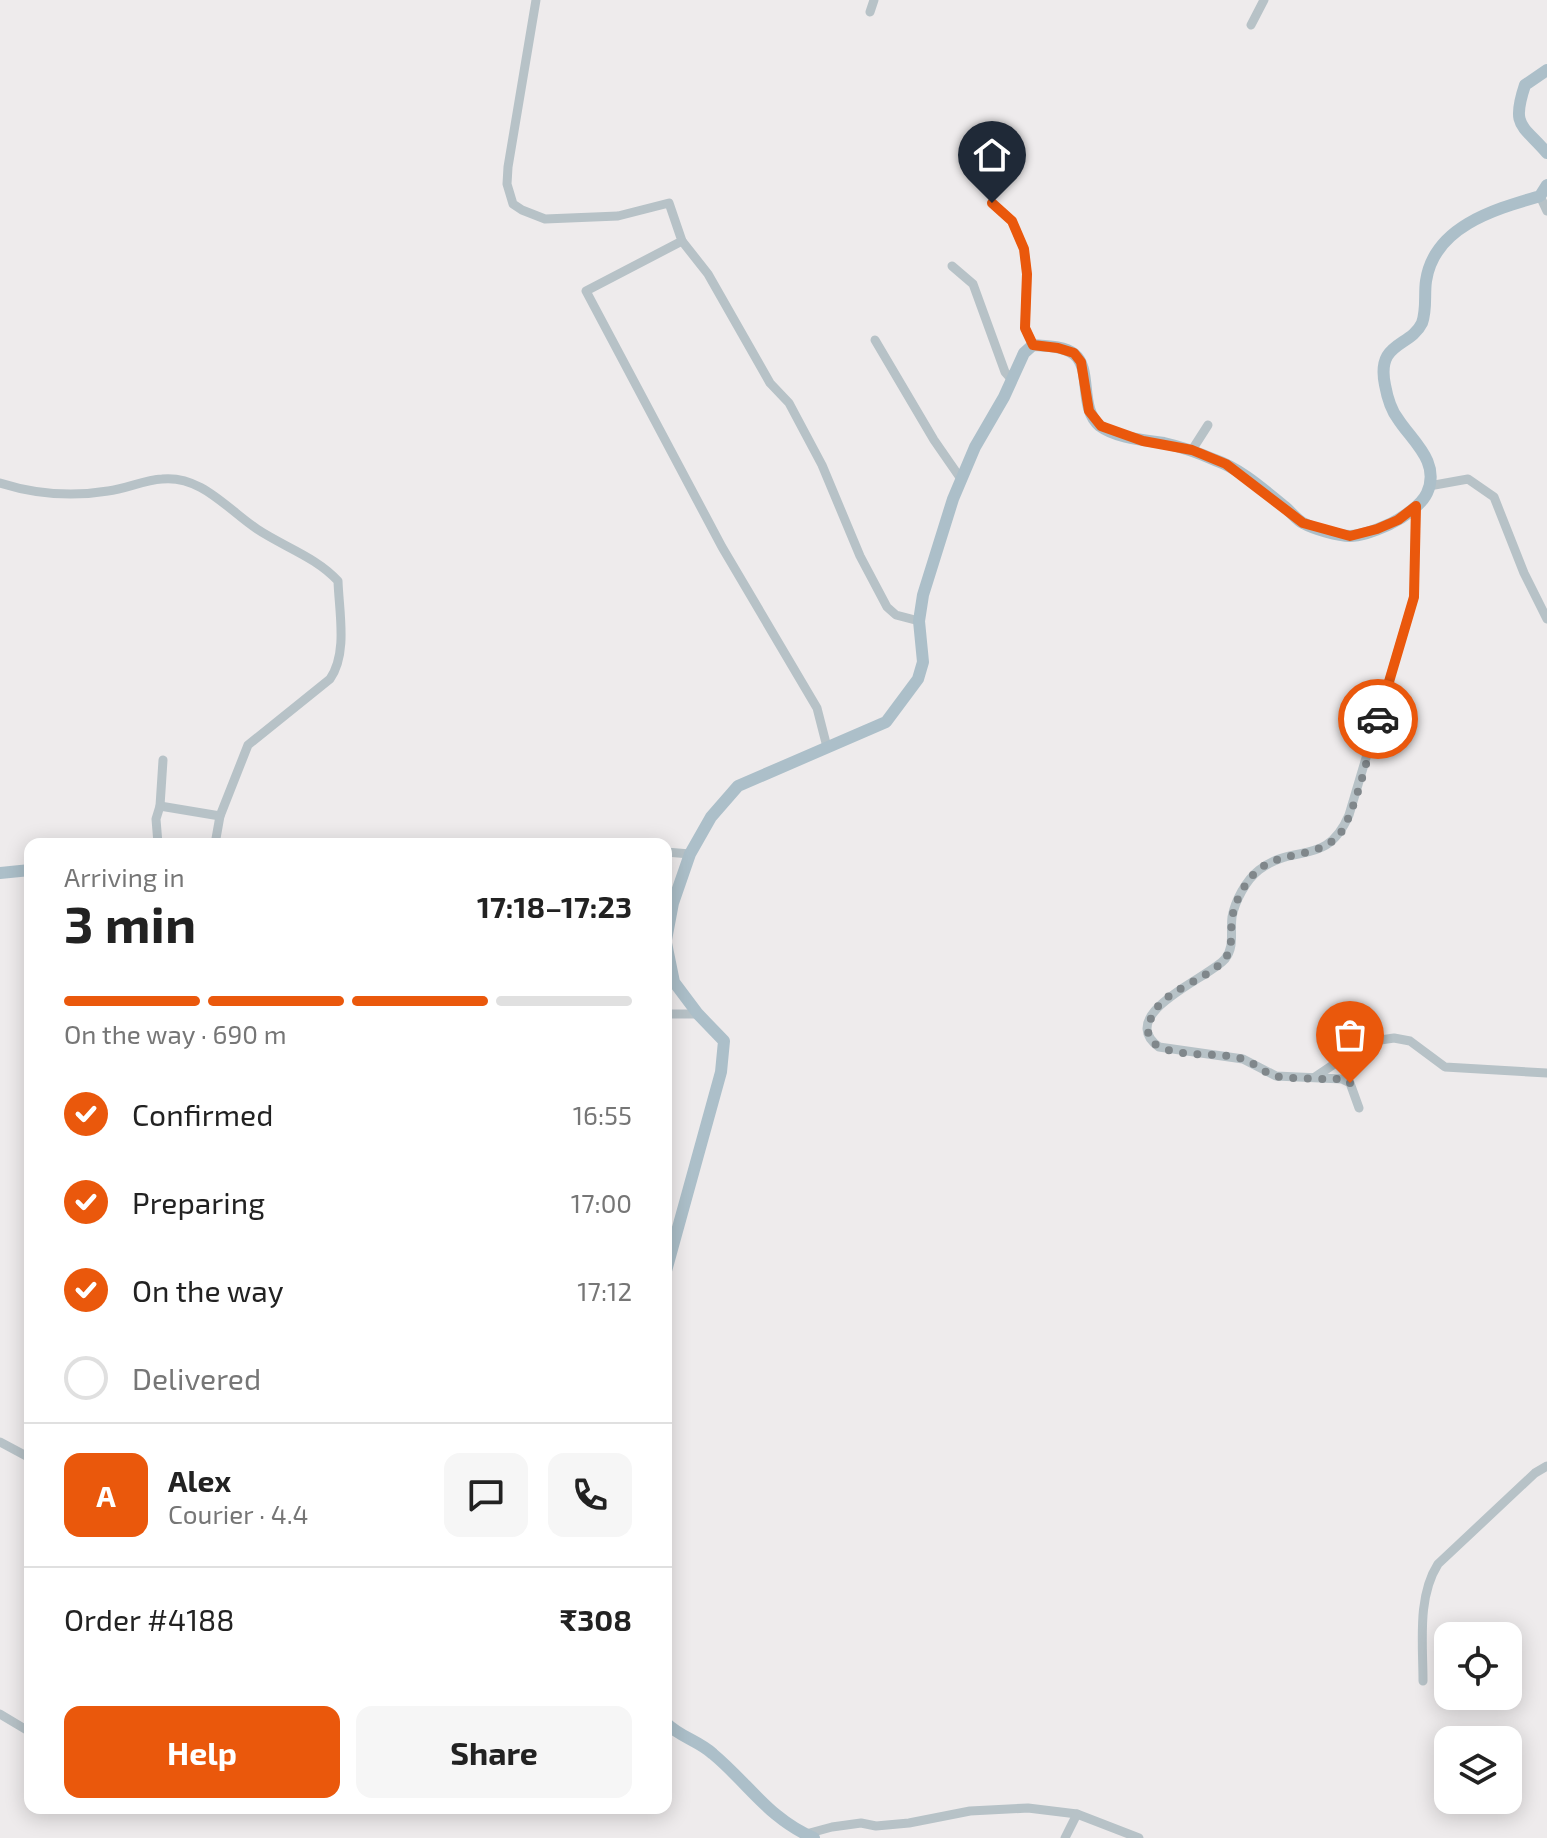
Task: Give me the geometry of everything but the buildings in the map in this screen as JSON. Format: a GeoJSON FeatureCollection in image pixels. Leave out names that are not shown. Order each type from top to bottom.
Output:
{"type":"FeatureCollection","features":[{"type":"Feature","properties":{"kind":"main road"},"geometry":{"type":"LineString","coordinates":[[1547,70],[1525,85],[1518,118],[1525,132],[1547,153]]}},
{"type":"Feature","properties":{"kind":"main road"},"geometry":{"type":"LineString","coordinates":[[672,908],[690,854],[711,817],[738,786],[886,722],[918,679],[923,662],[919,621],[932,561],[961,479],[1024,353],[1033,345],[1074,353],[1081,362],[1089,411],[1101,426],[1143,441],[1192,450],[1226,464],[1303,523],[1350,536],[1377,529],[1398,520],[1416,506],[1429,486],[1427,460],[1421,446],[1398,419],[1384,384],[1386,359],[1391,349],[1421,326],[1426,279],[1440,247],[1452,235],[1483,215],[1544,190]]}},
{"type":"Feature","properties":{"kind":"main road"},"geometry":{"type":"LineString","coordinates":[[0,873],[24,871]]}},
{"type":"Feature","properties":{"kind":"main road"},"geometry":{"type":"LineString","coordinates":[[672,972],[674,982],[698,1014],[724,1041],[724,1055],[672,1249]]}},
{"type":"Feature","properties":{"kind":"main road"},"geometry":{"type":"LineString","coordinates":[[672,1729],[711,1751],[761,1805],[810,1836]]}},
{"type":"Feature","properties":{"kind":"street"},"geometry":{"type":"LineString","coordinates":[[536,0],[508,167],[507,184],[513,204],[545,219],[618,216],[669,203],[682,241],[708,274],[770,383],[789,403],[822,465],[860,556],[887,607],[896,615],[919,621]]}},
{"type":"Feature","properties":{"kind":"street"},"geometry":{"type":"LineString","coordinates":[[870,12],[874,0]]}},
{"type":"Feature","properties":{"kind":"street"},"geometry":{"type":"LineString","coordinates":[[1251,25],[1264,0]]}},
{"type":"Feature","properties":{"kind":"street"},"geometry":{"type":"LineString","coordinates":[[1544,190],[1547,211]]}},
{"type":"Feature","properties":{"kind":"street"},"geometry":{"type":"LineString","coordinates":[[992,203],[1012,221],[1024,249],[1027,274],[1025,328],[1033,345]]}},
{"type":"Feature","properties":{"kind":"street"},"geometry":{"type":"LineString","coordinates":[[682,241],[586,291],[722,547],[817,708],[827,747]]}},
{"type":"Feature","properties":{"kind":"street"},"geometry":{"type":"LineString","coordinates":[[952,266],[973,284],[1005,372],[1012,380]]}},
{"type":"Feature","properties":{"kind":"street"},"geometry":{"type":"LineString","coordinates":[[875,340],[934,440],[961,479]]}},
{"type":"Feature","properties":{"kind":"street"},"geometry":{"type":"LineString","coordinates":[[1192,450],[1208,425]]}},
{"type":"Feature","properties":{"kind":"street"},"geometry":{"type":"LineString","coordinates":[[0,483],[45,494],[107,492],[163,478],[186,481],[216,495],[256,528],[326,568],[338,581],[338,668],[330,679],[248,745],[220,816],[216,838]]}},
{"type":"Feature","properties":{"kind":"street"},"geometry":{"type":"LineString","coordinates":[[1429,486],[1468,479],[1494,497],[1524,573],[1547,619]]}},
{"type":"Feature","properties":{"kind":"street"},"geometry":{"type":"LineString","coordinates":[[1359,1108],[1350,1083],[1342,1079],[1276,1076],[1243,1059],[1168,1050],[1151,1041],[1147,1032],[1150,1018],[1160,1004],[1215,969],[1226,957],[1231,947],[1232,917],[1239,897],[1258,871],[1275,861],[1327,847],[1342,832],[1414,597],[1416,506]]}},
{"type":"Feature","properties":{"kind":"street"},"geometry":{"type":"LineString","coordinates":[[158,838],[156,819],[160,806],[163,760]]}},
{"type":"Feature","properties":{"kind":"street"},"geometry":{"type":"LineString","coordinates":[[160,806],[220,816]]}},
{"type":"Feature","properties":{"kind":"street"},"geometry":{"type":"LineString","coordinates":[[672,852],[690,854]]}},
{"type":"Feature","properties":{"kind":"street"},"geometry":{"type":"LineString","coordinates":[[672,1014],[698,1014]]}},
{"type":"Feature","properties":{"kind":"street"},"geometry":{"type":"LineString","coordinates":[[1315,1077],[1367,1042],[1394,1038],[1410,1041],[1445,1067],[1547,1073]]}},
{"type":"Feature","properties":{"kind":"street"},"geometry":{"type":"LineString","coordinates":[[0,1442],[24,1455]]}},
{"type":"Feature","properties":{"kind":"street"},"geometry":{"type":"LineString","coordinates":[[1423,1681],[1423,1620],[1429,1578],[1438,1564],[1535,1473],[1547,1466]]}},
{"type":"Feature","properties":{"kind":"street"},"geometry":{"type":"LineString","coordinates":[[0,1714],[24,1728]]}},
{"type":"Feature","properties":{"kind":"street"},"geometry":{"type":"LineString","coordinates":[[810,1836],[832,1827],[861,1823],[876,1826],[970,1811],[1028,1808],[1077,1814],[1139,1838]]}},
{"type":"Feature","properties":{"kind":"street"},"geometry":{"type":"LineString","coordinates":[[1065,1838],[1077,1814]]}},
{"type":"Feature","properties":{"kind":"way so far"},"geometry":{"type":"LineString","coordinates":[[1350,1083],[1342,1079],[1276,1076],[1243,1059],[1168,1050],[1151,1041],[1147,1032],[1150,1018],[1160,1004],[1215,969],[1226,957],[1231,947],[1232,917],[1239,897],[1258,871],[1275,861],[1327,847],[1342,832],[1378,719]]}},
{"type":"Feature","properties":{"kind":"route"},"geometry":{"type":"LineString","coordinates":[[992,203],[1012,221],[1024,249],[1027,274],[1025,328],[1033,345],[1074,353],[1081,362],[1089,411],[1101,426],[1143,441],[1192,450],[1226,464],[1303,523],[1321,529],[1350,536],[1398,520],[1416,506],[1414,597],[1378,719]]}}]}
